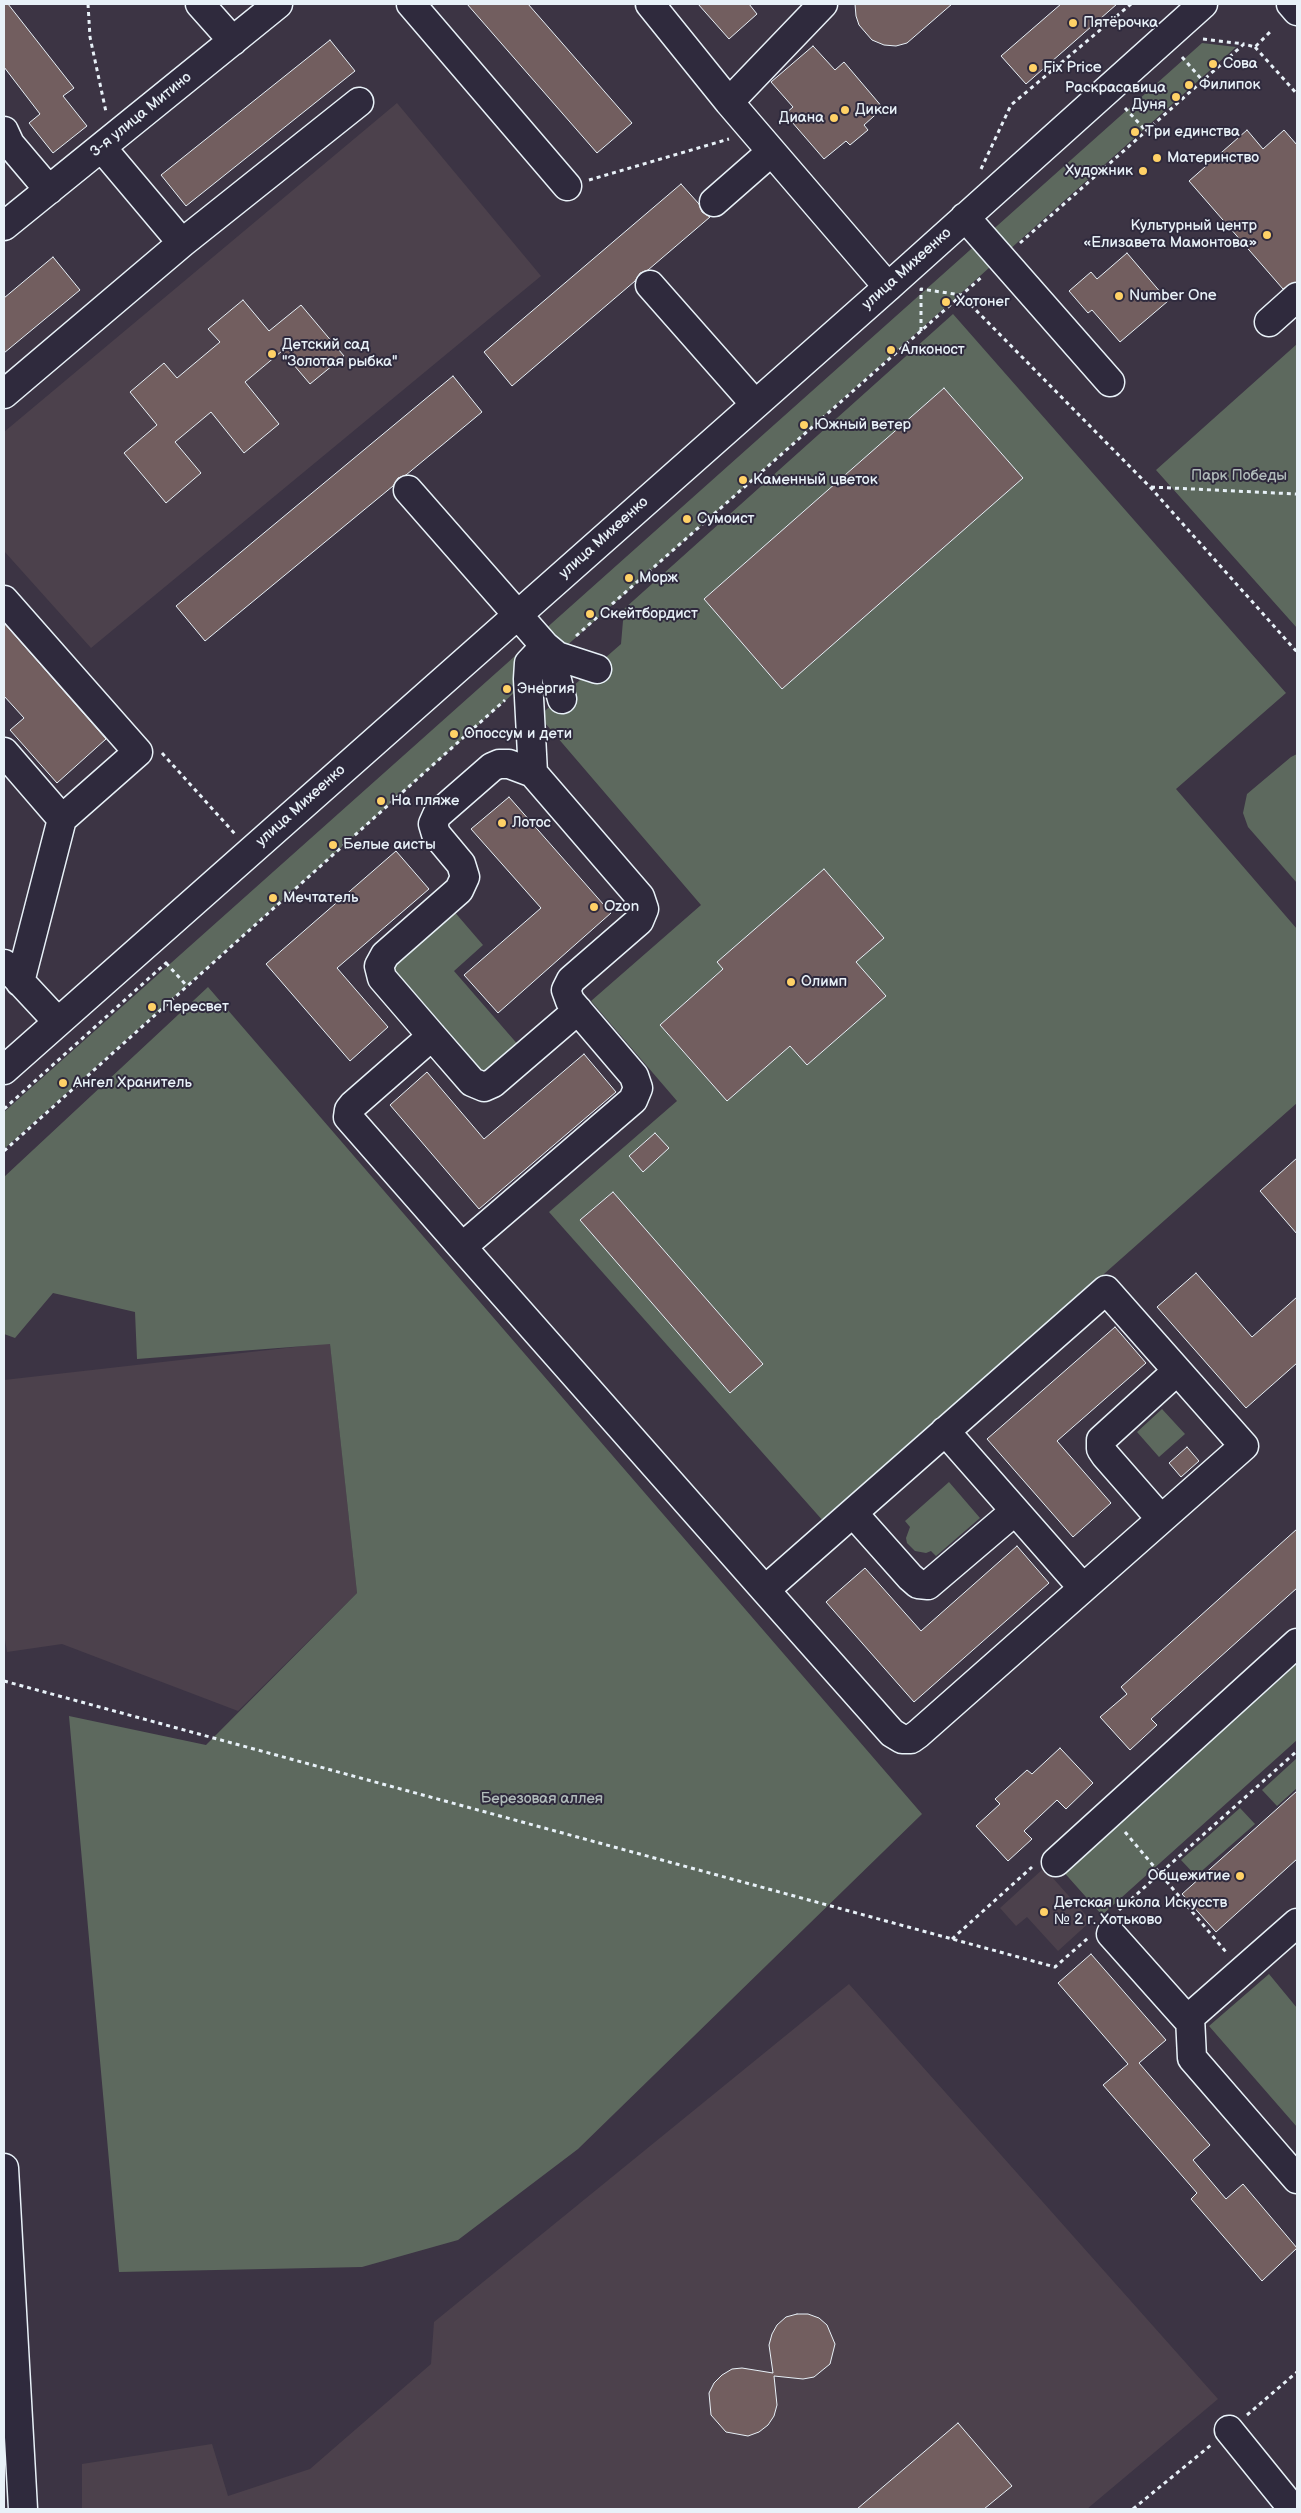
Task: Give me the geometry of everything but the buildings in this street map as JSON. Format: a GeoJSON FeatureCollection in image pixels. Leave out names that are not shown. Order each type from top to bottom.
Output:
{"type":"FeatureCollection","features":[{"type":"Feature","properties":{"kind":"street"},"geometry":{"type":"LineString","coordinates":[[200,4],[233,41]]}},
{"type":"Feature","properties":{"kind":"street","name":"3-я улица Митино"},"geometry":{"type":"LineString","coordinates":[[4,226],[278,4]]}},
{"type":"Feature","properties":{"kind":"street"},"geometry":{"type":"LineString","coordinates":[[411,4],[567,186]]}},
{"type":"Feature","properties":{"kind":"street"},"geometry":{"type":"LineString","coordinates":[[650,4],[754,132],[888,286]]}},
{"type":"Feature","properties":{"kind":"street"},"geometry":{"type":"LineString","coordinates":[[729,102],[823,4]]}},
{"type":"Feature","properties":{"kind":"street","name":"улица Михеенко"},"geometry":{"type":"LineString","coordinates":[[4,1070],[1203,4]]}},
{"type":"Feature","properties":{"kind":"street"},"geometry":{"type":"LineString","coordinates":[[1291,4],[1297,11]]}},
{"type":"Feature","properties":{"kind":"street"},"geometry":{"type":"LineString","coordinates":[[4,394],[182,243],[359,102]]}},
{"type":"Feature","properties":{"kind":"street"},"geometry":{"type":"LineString","coordinates":[[4,131],[10,144],[50,190]]}},
{"type":"Feature","properties":{"kind":"street"},"geometry":{"type":"LineString","coordinates":[[107,144],[182,243]]}},
{"type":"Feature","properties":{"kind":"street"},"geometry":{"type":"LineString","coordinates":[[714,202],[771,152]]}},
{"type":"Feature","properties":{"kind":"street"},"geometry":{"type":"LineString","coordinates":[[965,217],[1110,382]]}},
{"type":"Feature","properties":{"kind":"street"},"geometry":{"type":"LineString","coordinates":[[650,285],[755,404]]}},
{"type":"Feature","properties":{"kind":"street"},"geometry":{"type":"LineString","coordinates":[[1269,322],[1297,297]]}},
{"type":"Feature","properties":{"kind":"street"},"geometry":{"type":"LineString","coordinates":[[408,490],[550,651],[597,669]]}},
{"type":"Feature","properties":{"kind":"street"},"geometry":{"type":"LineString","coordinates":[[4,600],[138,752],[62,820],[12,973],[58,1022]]}},
{"type":"Feature","properties":{"kind":"street"},"geometry":{"type":"LineString","coordinates":[[533,773],[528,679],[530,663],[550,651]]}},
{"type":"Feature","properties":{"kind":"street"},"geometry":{"type":"LineString","coordinates":[[550,651],[562,699]]}},
{"type":"Feature","properties":{"kind":"street"},"geometry":{"type":"LineString","coordinates":[[4,752],[62,820]]}},
{"type":"Feature","properties":{"kind":"street"},"geometry":{"type":"LineString","coordinates":[[462,1247],[633,1100],[638,1088],[634,1076],[578,1010],[570,1001],[566,990],[571,980],[639,921],[644,909],[640,897],[533,773],[509,764],[499,764],[492,767],[437,815],[433,824],[436,834],[461,864],[465,877],[459,890],[385,955],[379,966],[382,978],[472,1082],[484,1087],[493,1083],[578,1010]]}},
{"type":"Feature","properties":{"kind":"street"},"geometry":{"type":"LineString","coordinates":[[432,1036],[353,1105],[349,1110],[348,1117],[462,1247],[765,1590],[892,1733],[902,1739],[911,1739],[1244,1446],[1106,1290],[765,1590]]}},
{"type":"Feature","properties":{"kind":"street"},"geometry":{"type":"LineString","coordinates":[[1161,1519],[1101,1448],[1102,1440],[1177,1371]]}},
{"type":"Feature","properties":{"kind":"street"},"geometry":{"type":"LineString","coordinates":[[945,1431],[1083,1588]]}},
{"type":"Feature","properties":{"kind":"street"},"geometry":{"type":"LineString","coordinates":[[853,1512],[910,1577],[918,1584],[928,1585],[1015,1510]]}},
{"type":"Feature","properties":{"kind":"street"},"geometry":{"type":"LineString","coordinates":[[1056,1862],[1297,1643]]}},
{"type":"Feature","properties":{"kind":"street"},"geometry":{"type":"LineString","coordinates":[[1106,1928],[1186,2018],[1190,2017],[1297,1923]]}},
{"type":"Feature","properties":{"kind":"street"},"geometry":{"type":"LineString","coordinates":[[1190,2017],[1192,2058],[1297,2180]]}},
{"type":"Feature","properties":{"kind":"street"},"geometry":{"type":"LineString","coordinates":[[4,2168],[23,2509]]}},
{"type":"Feature","properties":{"kind":"street"},"geometry":{"type":"LineString","coordinates":[[1229,2430],[1293,2509]]}},
{"type":"Feature","properties":{"kind":"path"},"geometry":{"type":"LineString","coordinates":[[88,4],[90,37],[107,144]]}},
{"type":"Feature","properties":{"kind":"path"},"geometry":{"type":"LineString","coordinates":[[1255,46],[1272,30]]}},
{"type":"Feature","properties":{"kind":"path"},"geometry":{"type":"LineString","coordinates":[[550,651],[921,331],[1244,44],[1255,46],[1297,94]]}},
{"type":"Feature","properties":{"kind":"path"},"geometry":{"type":"LineString","coordinates":[[1181,56],[1203,81]]}},
{"type":"Feature","properties":{"kind":"path"},"geometry":{"type":"LineString","coordinates":[[1125,107],[1146,131]]}},
{"type":"Feature","properties":{"kind":"path"},"geometry":{"type":"LineString","coordinates":[[567,186],[754,132]]}},
{"type":"Feature","properties":{"kind":"path"},"geometry":{"type":"LineString","coordinates":[[921,331],[922,289],[962,295],[1150,486],[1297,652]]}},
{"type":"Feature","properties":{"kind":"path"},"geometry":{"type":"LineString","coordinates":[[1150,486],[1297,494]]}},
{"type":"Feature","properties":{"kind":"path"},"geometry":{"type":"LineString","coordinates":[[4,1151],[528,679]]}},
{"type":"Feature","properties":{"kind":"path"},"geometry":{"type":"LineString","coordinates":[[166,963],[187,986]]}},
{"type":"Feature","properties":{"kind":"path"},"geometry":{"type":"LineString","coordinates":[[4,1681],[1055,1967],[1106,1928],[1297,1751]]}},
{"type":"Feature","properties":{"kind":"path"},"geometry":{"type":"LineString","coordinates":[[1108,1813],[1242,1971]]}},
{"type":"Feature","properties":{"kind":"path"},"geometry":{"type":"LineString","coordinates":[[952,1939],[1036,1863],[1056,1862]]}},
{"type":"Feature","properties":{"kind":"shaded area","name":"Детский сад \"Золотая рыбка\""},"geometry":{"type":"Polygon","coordinates":[[[397,103],[541,276],[91,648],[4,551],[4,432],[397,103]]]}},
{"type":"Feature","properties":{"kind":"shaded area"},"geometry":{"type":"Polygon","coordinates":[[[330,1343],[357,1593],[238,1711],[62,1644],[7,1652],[4,1633],[4,1380],[330,1343]]]}},
{"type":"Feature","properties":{"kind":"shaded area","name":"Детская школа Искусств № 2 г. Хотьково"},"geometry":{"type":"Polygon","coordinates":[[[1044,1868],[1091,1921],[1058,1951],[1027,1917],[1016,1926],[1000,1908],[1044,1868]]]}},
{"type":"Feature","properties":{"kind":"shaded area"},"geometry":{"type":"Polygon","coordinates":[[[849,1984],[1218,2399],[1087,2509],[82,2509],[82,2464],[212,2444],[228,2496],[310,2469],[431,2364],[434,2322],[849,1984]]]}},
{"type":"Feature","properties":{"kind":"green space"},"geometry":{"type":"Polygon","coordinates":[[[1202,43],[1236,47],[4,1149],[4,1112],[1202,43]]]}},
{"type":"Feature","properties":{"kind":"green space"},"geometry":{"type":"Polygon","coordinates":[[[953,314],[1286,693],[1176,789],[1297,929],[1297,1103],[824,1522],[549,1212],[677,1101],[591,1001],[701,905],[539,716],[621,644],[624,609],[953,314]]]}},
{"type":"Feature","properties":{"kind":"green space","name":"Парк Победы"},"geometry":{"type":"Polygon","coordinates":[[[1297,344],[1297,628],[1156,470],[1297,344]]]}},
{"type":"Feature","properties":{"kind":"green space"},"geometry":{"type":"Polygon","coordinates":[[[1297,754],[1297,883],[1248,827],[1243,813],[1247,794],[1297,754]]]}},
{"type":"Feature","properties":{"kind":"green space"},"geometry":{"type":"Polygon","coordinates":[[[452,909],[483,945],[454,971],[520,1047],[484,1074],[473,1070],[393,979],[394,960],[452,909]]]}},
{"type":"Feature","properties":{"kind":"green space","name":"Березовая аллея"},"geometry":{"type":"Polygon","coordinates":[[[208,987],[922,1814],[578,2149],[458,2240],[362,2267],[119,2272],[69,1716],[206,1745],[357,1593],[330,1344],[137,1359],[135,1312],[53,1293],[15,1338],[4,1334],[4,1177],[208,987]]]}},
{"type":"Feature","properties":{"kind":"green space"},"geometry":{"type":"Polygon","coordinates":[[[1162,1409],[1185,1434],[1159,1457],[1137,1432],[1162,1409]]]}},
{"type":"Feature","properties":{"kind":"green space"},"geometry":{"type":"Polygon","coordinates":[[[949,1482],[980,1518],[936,1556],[931,1551],[926,1553],[915,1551],[907,1543],[906,1538],[910,1527],[905,1521],[949,1482]]]}},
{"type":"Feature","properties":{"kind":"green space"},"geometry":{"type":"Polygon","coordinates":[[[1297,1657],[1297,1740],[1102,1915],[1061,1869],[1297,1657]]]}},
{"type":"Feature","properties":{"kind":"green space"},"geometry":{"type":"Polygon","coordinates":[[[1297,1758],[1297,1788],[1277,1806],[1262,1790],[1297,1758]]]}},
{"type":"Feature","properties":{"kind":"green space"},"geometry":{"type":"Polygon","coordinates":[[[1240,1808],[1255,1824],[1196,1876],[1181,1860],[1240,1808]]]}},
{"type":"Feature","properties":{"kind":"green space"},"geometry":{"type":"Polygon","coordinates":[[[1269,1974],[1297,2008],[1297,2127],[1209,2026],[1269,1974]]]}},
{"type":"Feature","properties":{"kind":"place","name":"Пятёрочка"},"geometry":{"type":"Point","coordinates":[1073,23]}},
{"type":"Feature","properties":{"kind":"place","name":"Сова"},"geometry":{"type":"Point","coordinates":[1213,64]}},
{"type":"Feature","properties":{"kind":"place","name":"Fix Price"},"geometry":{"type":"Point","coordinates":[1033,68]}},
{"type":"Feature","properties":{"kind":"place","name":"Филипок"},"geometry":{"type":"Point","coordinates":[1189,85]}},
{"type":"Feature","properties":{"kind":"place","name":"Раскрасавица Дуня"},"geometry":{"type":"Point","coordinates":[1176,97]}},
{"type":"Feature","properties":{"kind":"place","name":"Дикси"},"geometry":{"type":"Point","coordinates":[845,110]}},
{"type":"Feature","properties":{"kind":"place","name":"Диана"},"geometry":{"type":"Point","coordinates":[834,118]}},
{"type":"Feature","properties":{"kind":"place","name":"Три единства"},"geometry":{"type":"Point","coordinates":[1135,132]}},
{"type":"Feature","properties":{"kind":"place","name":"Материнство"},"geometry":{"type":"Point","coordinates":[1157,158]}},
{"type":"Feature","properties":{"kind":"place","name":"Художник"},"geometry":{"type":"Point","coordinates":[1143,171]}},
{"type":"Feature","properties":{"kind":"place","name":"Культурный центр «Елизавета Мамонтова»"},"geometry":{"type":"Point","coordinates":[1267,235]}},
{"type":"Feature","properties":{"kind":"place","name":"Number One"},"geometry":{"type":"Point","coordinates":[1119,296]}},
{"type":"Feature","properties":{"kind":"place","name":"Хотонег"},"geometry":{"type":"Point","coordinates":[946,302]}},
{"type":"Feature","properties":{"kind":"place","name":"Алконост"},"geometry":{"type":"Point","coordinates":[891,350]}},
{"type":"Feature","properties":{"kind":"place","name":"Детский сад \"Золотая рыбка\""},"geometry":{"type":"Point","coordinates":[272,354]}},
{"type":"Feature","properties":{"kind":"place","name":"Южный ветер"},"geometry":{"type":"Point","coordinates":[804,425]}},
{"type":"Feature","properties":{"kind":"place","name":"Каменный цветок"},"geometry":{"type":"Point","coordinates":[743,480]}},
{"type":"Feature","properties":{"kind":"place","name":"Сумоист"},"geometry":{"type":"Point","coordinates":[687,519]}},
{"type":"Feature","properties":{"kind":"place","name":"Морж"},"geometry":{"type":"Point","coordinates":[629,578]}},
{"type":"Feature","properties":{"kind":"place","name":"Скейтбордист"},"geometry":{"type":"Point","coordinates":[590,614]}},
{"type":"Feature","properties":{"kind":"place","name":"Энергия"},"geometry":{"type":"Point","coordinates":[507,689]}},
{"type":"Feature","properties":{"kind":"place","name":"Опоссум и дети"},"geometry":{"type":"Point","coordinates":[454,734]}},
{"type":"Feature","properties":{"kind":"place","name":"На пляже"},"geometry":{"type":"Point","coordinates":[381,801]}},
{"type":"Feature","properties":{"kind":"place","name":"Лотос"},"geometry":{"type":"Point","coordinates":[502,823]}},
{"type":"Feature","properties":{"kind":"place","name":"Белые аисты"},"geometry":{"type":"Point","coordinates":[333,845]}},
{"type":"Feature","properties":{"kind":"place","name":"Мечтатель"},"geometry":{"type":"Point","coordinates":[273,898]}},
{"type":"Feature","properties":{"kind":"place","name":"Ozon"},"geometry":{"type":"Point","coordinates":[594,907]}},
{"type":"Feature","properties":{"kind":"place","name":"Олимп"},"geometry":{"type":"Point","coordinates":[791,982]}},
{"type":"Feature","properties":{"kind":"place","name":"Пересвет"},"geometry":{"type":"Point","coordinates":[152,1007]}},
{"type":"Feature","properties":{"kind":"place","name":"Ангел Хранитель"},"geometry":{"type":"Point","coordinates":[63,1083]}},
{"type":"Feature","properties":{"kind":"place","name":"Общежитие"},"geometry":{"type":"Point","coordinates":[1240,1876]}},
{"type":"Feature","properties":{"kind":"place","name":"Детская школа Искусств № 2 г. Хотьково"},"geometry":{"type":"Point","coordinates":[1044,1912]}}]}
